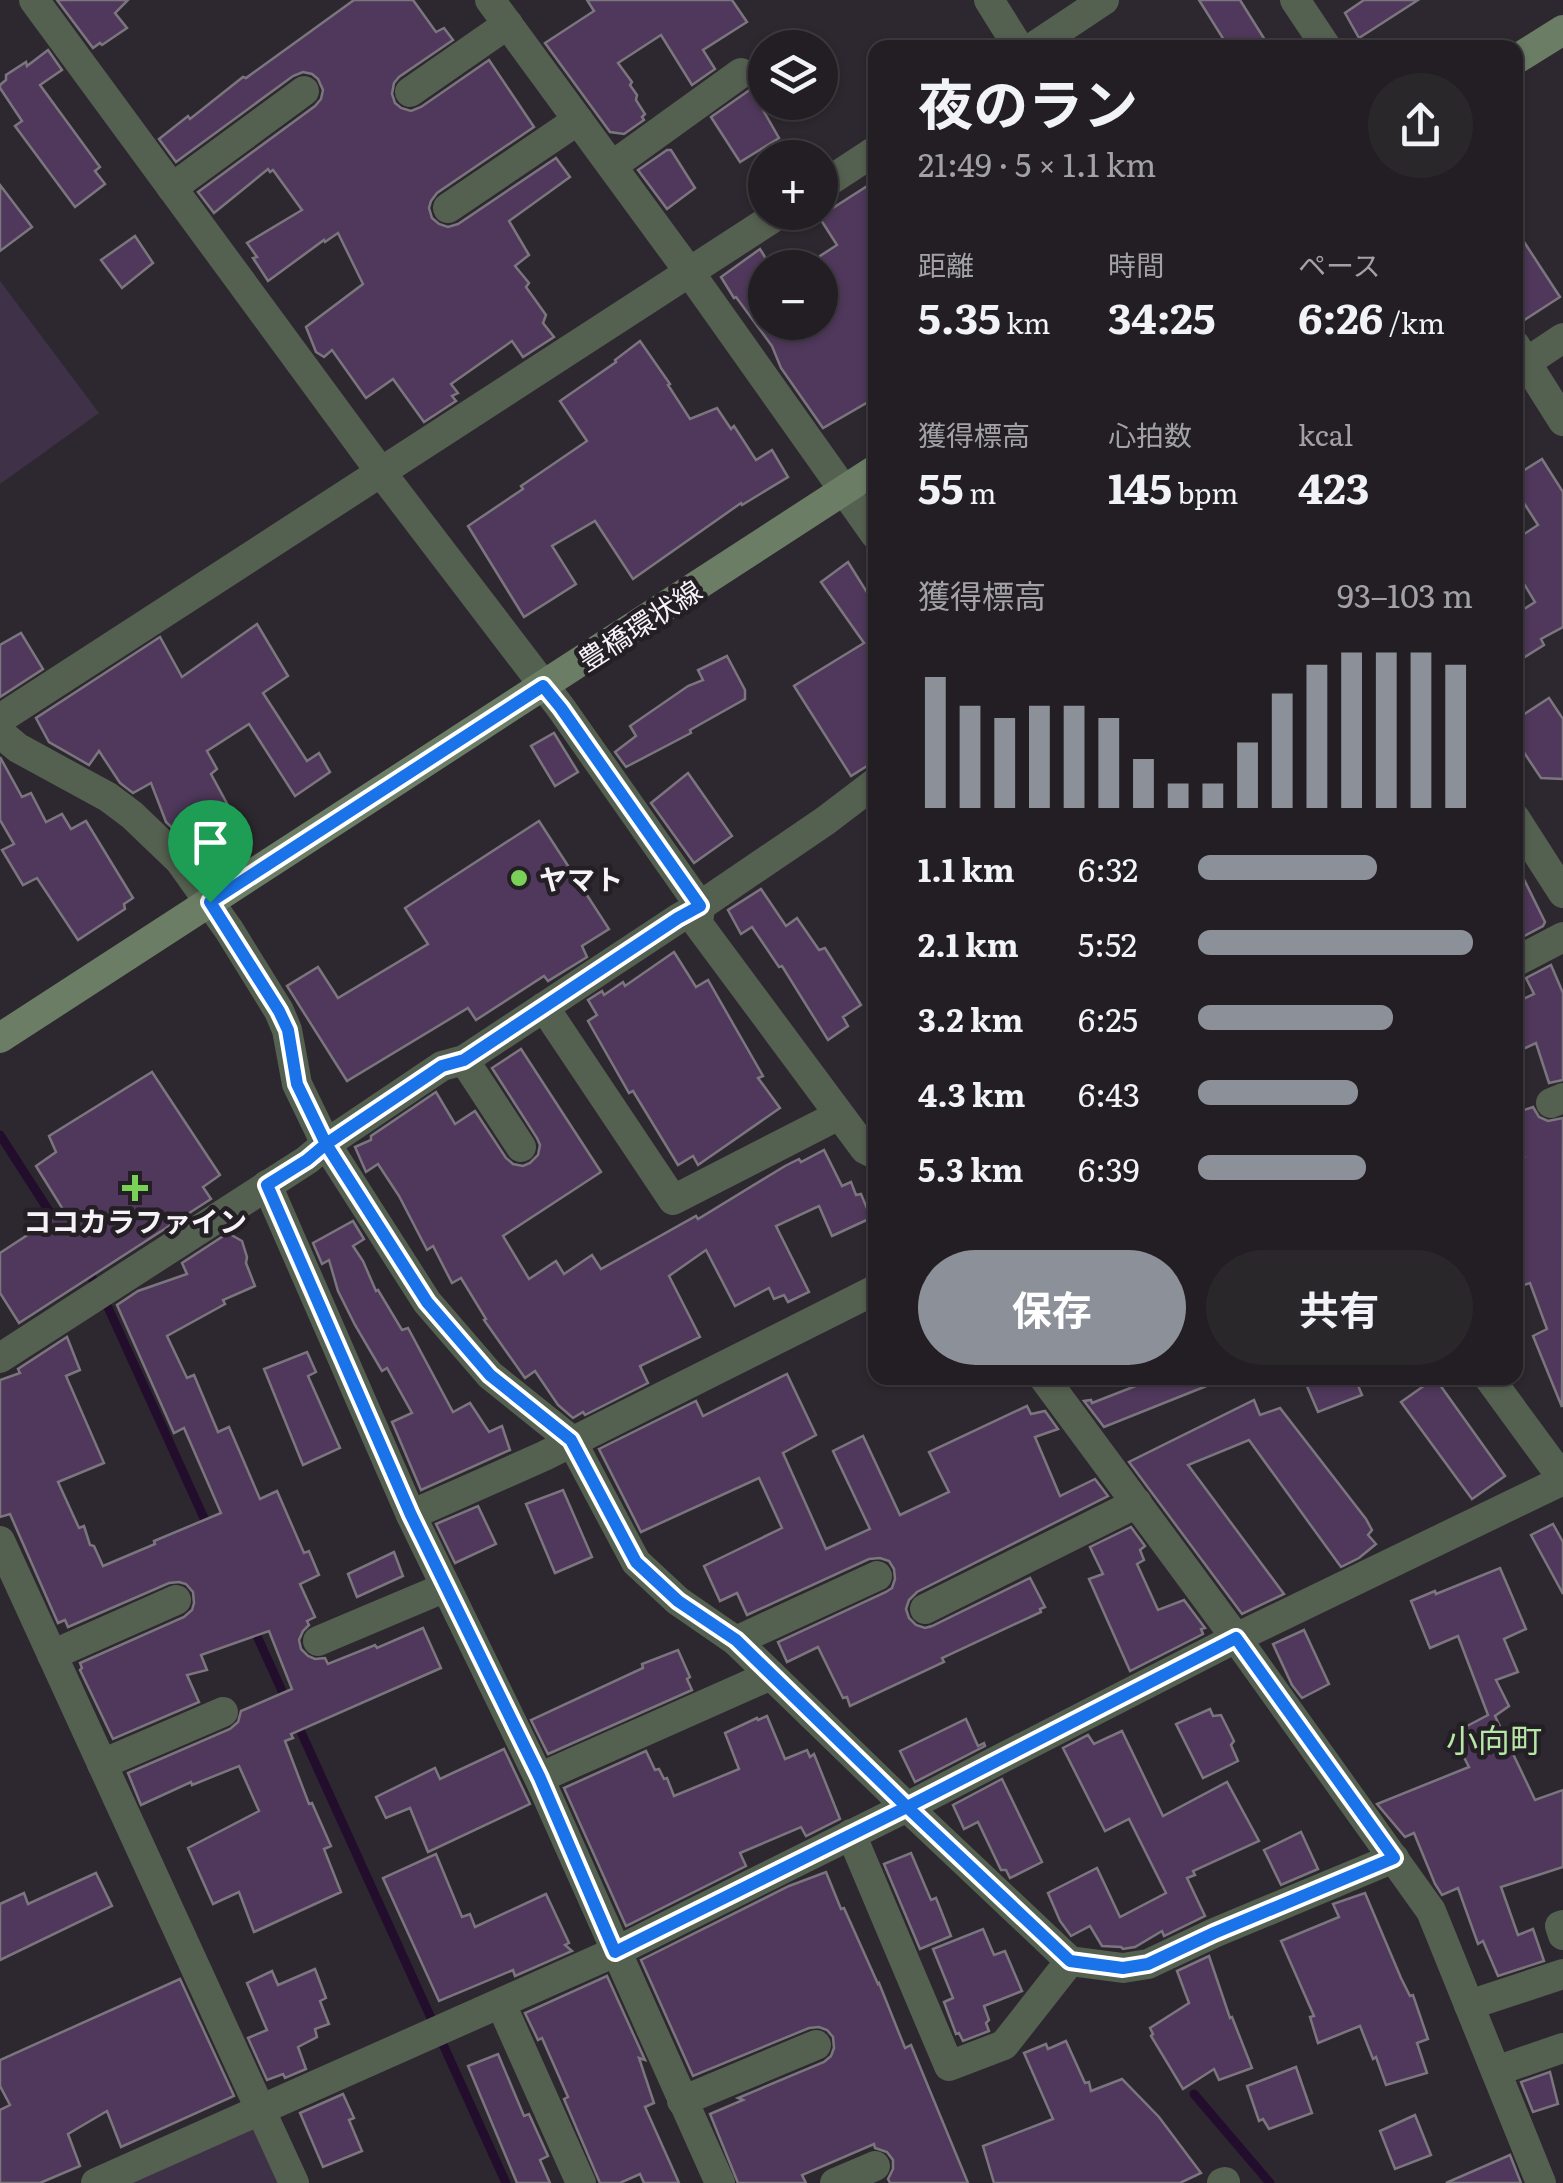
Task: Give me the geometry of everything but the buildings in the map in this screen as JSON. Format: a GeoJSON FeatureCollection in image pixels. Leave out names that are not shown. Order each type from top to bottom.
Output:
{"type":"FeatureCollection","features":[{"type":"Feature","properties":{"kind":"main road"},"geometry":{"type":"LineString","coordinates":[[1523,55],[1563,30]]}},
{"type":"Feature","properties":{"kind":"main road","name":"豊橋環状線"},"geometry":{"type":"LineString","coordinates":[[0,1038],[868,475]]}},
{"type":"Feature","properties":{"kind":"street"},"geometry":{"type":"LineString","coordinates":[[34,0],[380,471],[561,708],[700,906],[698,924],[868,1151]]}},
{"type":"Feature","properties":{"kind":"street"},"geometry":{"type":"LineString","coordinates":[[988,0],[1014,40]]}},
{"type":"Feature","properties":{"kind":"street"},"geometry":{"type":"LineString","coordinates":[[1044,40],[1104,0]]}},
{"type":"Feature","properties":{"kind":"street"},"geometry":{"type":"LineString","coordinates":[[1296,0],[1321,40]]}},
{"type":"Feature","properties":{"kind":"street"},"geometry":{"type":"LineString","coordinates":[[410,92],[499,12],[868,524]]}},
{"type":"Feature","properties":{"kind":"street"},"geometry":{"type":"LineString","coordinates":[[612,166],[741,73]]}},
{"type":"Feature","properties":{"kind":"street"},"geometry":{"type":"LineString","coordinates":[[172,188],[304,91]]}},
{"type":"Feature","properties":{"kind":"street"},"geometry":{"type":"LineString","coordinates":[[448,208],[578,120]]}},
{"type":"Feature","properties":{"kind":"street"},"geometry":{"type":"LineString","coordinates":[[838,175],[868,156]]}},
{"type":"Feature","properties":{"kind":"street"},"geometry":{"type":"LineString","coordinates":[[0,719],[755,230]]}},
{"type":"Feature","properties":{"kind":"street"},"geometry":{"type":"LineString","coordinates":[[1523,357],[1563,338]]}},
{"type":"Feature","properties":{"kind":"street"},"geometry":{"type":"LineString","coordinates":[[1523,365],[1563,420]]}},
{"type":"Feature","properties":{"kind":"street"},"geometry":{"type":"LineString","coordinates":[[0,733],[18,748],[108,797],[180,861],[279,1011],[288,1030],[297,1084],[326,1144],[427,1302],[490,1375],[571,1440],[636,1562],[678,1601],[736,1640],[1070,1961],[1123,1968],[1148,1964],[1394,1858]]}},
{"type":"Feature","properties":{"kind":"street"},"geometry":{"type":"LineString","coordinates":[[0,1358],[307,1160],[442,1066],[464,1060],[700,906],[868,788]]}},
{"type":"Feature","properties":{"kind":"street"},"geometry":{"type":"LineString","coordinates":[[1523,830],[1563,893]]}},
{"type":"Feature","properties":{"kind":"street"},"geometry":{"type":"LineString","coordinates":[[1523,958],[1563,937]]}},
{"type":"Feature","properties":{"kind":"street"},"geometry":{"type":"LineString","coordinates":[[544,1007],[673,1200],[840,1115]]}},
{"type":"Feature","properties":{"kind":"street"},"geometry":{"type":"LineString","coordinates":[[464,1060],[521,1147]]}},
{"type":"Feature","properties":{"kind":"street"},"geometry":{"type":"LineString","coordinates":[[267,1185],[411,1515],[540,1778],[720,2183]]}},
{"type":"Feature","properties":{"kind":"street"},"geometry":{"type":"LineString","coordinates":[[411,1515],[544,1456],[868,1293]]}},
{"type":"Feature","properties":{"kind":"street"},"geometry":{"type":"LineString","coordinates":[[1061,1385],[1137,1503],[1431,1912],[1541,2183]]}},
{"type":"Feature","properties":{"kind":"street"},"geometry":{"type":"LineString","coordinates":[[96,2183],[615,1952],[1236,1638],[1563,1480],[1495,1385]]}},
{"type":"Feature","properties":{"kind":"street"},"geometry":{"type":"LineString","coordinates":[[925,1609],[1137,1503]]}},
{"type":"Feature","properties":{"kind":"street"},"geometry":{"type":"LineString","coordinates":[[0,1541],[294,2183]]}},
{"type":"Feature","properties":{"kind":"street"},"geometry":{"type":"LineString","coordinates":[[736,1640],[876,1576]]}},
{"type":"Feature","properties":{"kind":"street"},"geometry":{"type":"LineString","coordinates":[[318,1641],[446,1587]]}},
{"type":"Feature","properties":{"kind":"street"},"geometry":{"type":"LineString","coordinates":[[52,1654],[176,1600]]}},
{"type":"Feature","properties":{"kind":"street"},"geometry":{"type":"LineString","coordinates":[[540,1778],[771,1675]]}},
{"type":"Feature","properties":{"kind":"street"},"geometry":{"type":"LineString","coordinates":[[102,1764],[223,1712]]}},
{"type":"Feature","properties":{"kind":"street"},"geometry":{"type":"LineString","coordinates":[[851,1834],[950,2066],[1004,2046],[1070,1961]]}},
{"type":"Feature","properties":{"kind":"street"},"geometry":{"type":"LineString","coordinates":[[1563,1925],[1563,1935]]}},
{"type":"Feature","properties":{"kind":"street"},"geometry":{"type":"LineString","coordinates":[[1469,2005],[1563,1974]]}},
{"type":"Feature","properties":{"kind":"street"},"geometry":{"type":"LineString","coordinates":[[501,2004],[581,2183]]}},
{"type":"Feature","properties":{"kind":"street"},"geometry":{"type":"LineString","coordinates":[[682,2101],[816,2045]]}},
{"type":"Feature","properties":{"kind":"street"},"geometry":{"type":"LineString","coordinates":[[1496,2071],[1563,2048]]}},
{"type":"Feature","properties":{"kind":"street"},"geometry":{"type":"LineString","coordinates":[[834,2183],[875,2166]]}},
{"type":"Feature","properties":{"kind":"shaded area"},"geometry":{"type":"Polygon","coordinates":[[[0,281],[99,413],[0,484],[0,281]]]}},
{"type":"Feature","properties":{"kind":"shaded area"},"geometry":{"type":"Polygon","coordinates":[[[253,2129],[284,2183],[129,2183],[253,2129]]]}},
{"type":"Feature","properties":{"kind":"waterway"},"geometry":{"type":"LineString","coordinates":[[0,1135],[58,1225]]}},
{"type":"Feature","properties":{"kind":"waterway"},"geometry":{"type":"LineString","coordinates":[[86,1267],[209,1529]]}},
{"type":"Feature","properties":{"kind":"waterway"},"geometry":{"type":"LineString","coordinates":[[252,1625],[287,1702]]}},
{"type":"Feature","properties":{"kind":"waterway"},"geometry":{"type":"LineString","coordinates":[[296,1721],[506,2183]]}},
{"type":"Feature","properties":{"kind":"waterway"},"geometry":{"type":"LineString","coordinates":[[1194,2094],[1270,2183]]}},
{"type":"Feature","properties":{"kind":"place","name":"ヤマト"},"geometry":{"type":"Point","coordinates":[519,878]}},
{"type":"Feature","properties":{"kind":"place","name":"ココカラファイン"},"geometry":{"type":"Point","coordinates":[135,1188]}},
{"type":"Feature","properties":{"kind":"district","name":"小向町"},"geometry":{"type":"Point","coordinates":[1494,1738]}},
{"type":"Feature","properties":{"kind":"route"},"geometry":{"type":"LineString","coordinates":[[210,902],[279,1011],[288,1030],[297,1084],[326,1144],[267,1185],[411,1515],[540,1778],[615,1952],[907,1807],[1236,1638],[1394,1858],[1148,1964],[1123,1968],[1070,1961],[907,1807],[736,1640],[678,1601],[636,1562],[571,1440],[490,1375],[427,1302],[326,1144],[442,1066],[464,1060],[700,906],[543,686],[210,902]]}}]}
